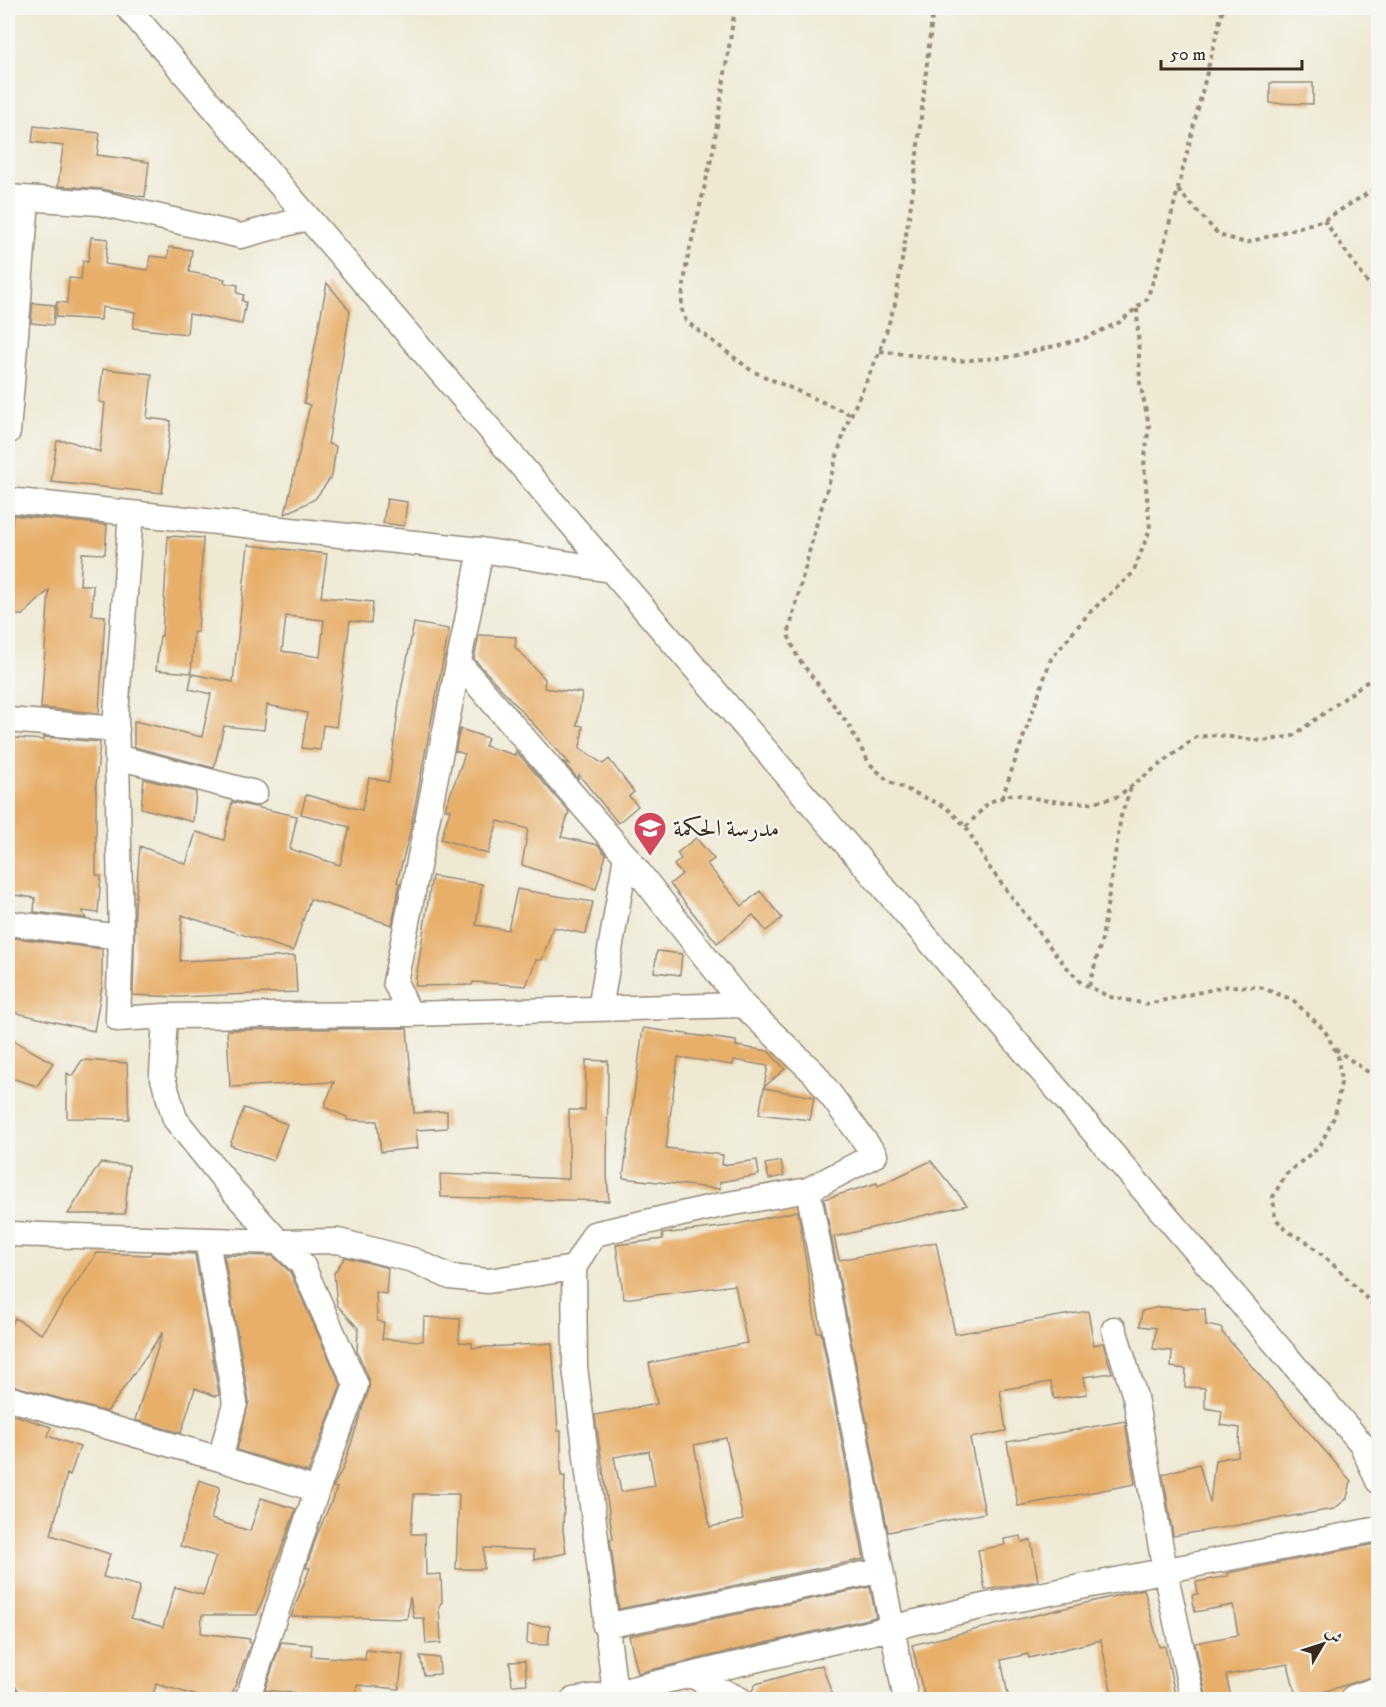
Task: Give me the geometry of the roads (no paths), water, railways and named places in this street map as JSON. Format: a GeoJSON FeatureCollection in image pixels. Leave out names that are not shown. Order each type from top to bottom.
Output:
{"type":"FeatureCollection","features":[{"type":"Feature","properties":{"kind":"main road"},"geometry":{"type":"LineString","coordinates":[[1355,1700],[1378,1692]]}},
{"type":"Feature","properties":{"kind":"street"},"geometry":{"type":"LineString","coordinates":[[128,8],[1361,1443],[1378,1481]]}},
{"type":"Feature","properties":{"kind":"street"},"geometry":{"type":"LineString","coordinates":[[8,432],[17,198],[100,203],[240,236],[308,218]]}},
{"type":"Feature","properties":{"kind":"street"},"geometry":{"type":"LineString","coordinates":[[8,500],[481,550],[611,570]]}},
{"type":"Feature","properties":{"kind":"street"},"geometry":{"type":"LineString","coordinates":[[131,513],[117,729],[121,937],[118,1019],[165,1016],[410,1014],[743,1005]]}},
{"type":"Feature","properties":{"kind":"street"},"geometry":{"type":"LineString","coordinates":[[410,1014],[395,982],[481,550]]}},
{"type":"Feature","properties":{"kind":"street"},"geometry":{"type":"LineString","coordinates":[[458,662],[626,856],[743,1005],[814,1074],[875,1155],[808,1190],[717,1206],[594,1234],[574,1268],[575,1367],[615,1693]]}},
{"type":"Feature","properties":{"kind":"street"},"geometry":{"type":"LineString","coordinates":[[8,720],[117,729]]}},
{"type":"Feature","properties":{"kind":"street"},"geometry":{"type":"LineString","coordinates":[[117,758],[255,793]]}},
{"type":"Feature","properties":{"kind":"street"},"geometry":{"type":"LineString","coordinates":[[600,1009],[626,856]]}},
{"type":"Feature","properties":{"kind":"street"},"geometry":{"type":"LineString","coordinates":[[8,923],[121,937]]}},
{"type":"Feature","properties":{"kind":"street"},"geometry":{"type":"LineString","coordinates":[[165,1016],[162,1075],[175,1119],[233,1191],[302,1264],[356,1385],[317,1490],[247,1700]]}},
{"type":"Feature","properties":{"kind":"street"},"geometry":{"type":"LineString","coordinates":[[808,1190],[879,1571],[906,1700]]}},
{"type":"Feature","properties":{"kind":"street"},"geometry":{"type":"LineString","coordinates":[[8,1234],[279,1242],[338,1241],[412,1260],[450,1277],[488,1281],[574,1268]]}},
{"type":"Feature","properties":{"kind":"street"},"geometry":{"type":"LineString","coordinates":[[207,1240],[235,1403],[220,1459]]}},
{"type":"Feature","properties":{"kind":"street"},"geometry":{"type":"LineString","coordinates":[[1114,1329],[1135,1397],[1165,1570],[1193,1700]]}},
{"type":"Feature","properties":{"kind":"street"},"geometry":{"type":"LineString","coordinates":[[8,1398],[220,1459],[317,1490]]}},
{"type":"Feature","properties":{"kind":"street"},"geometry":{"type":"LineString","coordinates":[[573,1700],[615,1693],[988,1605],[1378,1529]]}},
{"type":"Feature","properties":{"kind":"street"},"geometry":{"type":"LineString","coordinates":[[605,1626],[879,1571]]}},
{"type":"Feature","properties":{"kind":"street"},"geometry":{"type":"LineString","coordinates":[[691,1675],[741,1700]]}},
{"type":"Feature","properties":{"kind":"place","name":"مدرسة الحكمة"},"geometry":{"type":"Point","coordinates":[650,857]}}]}
